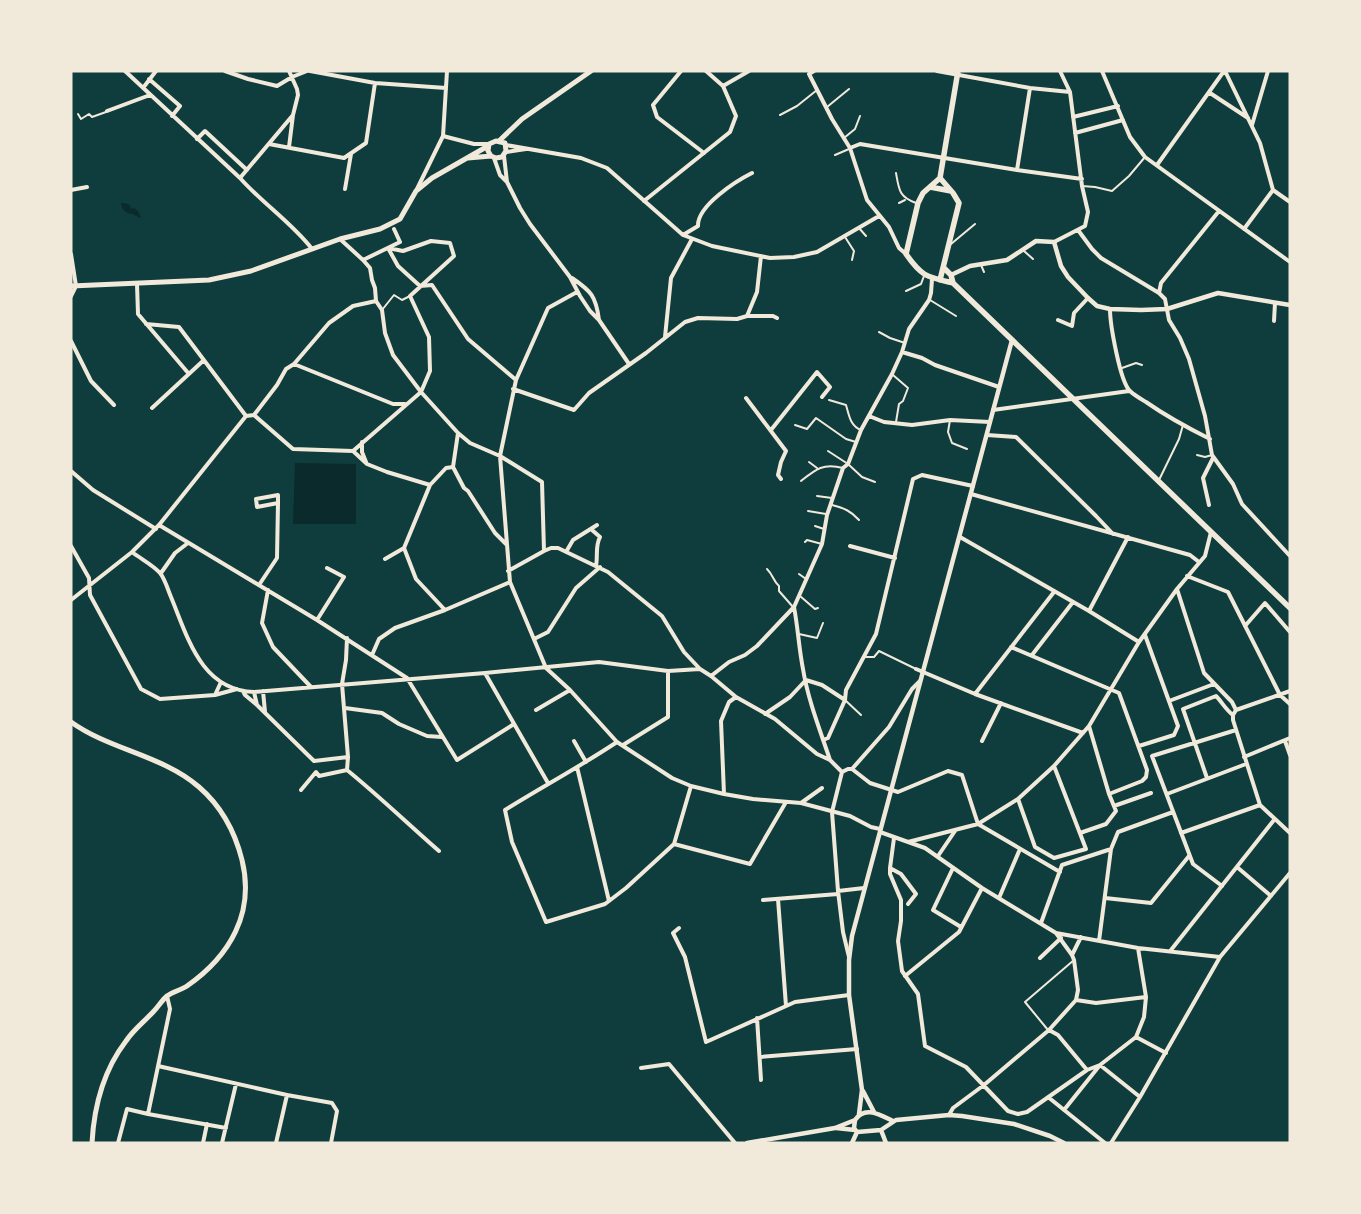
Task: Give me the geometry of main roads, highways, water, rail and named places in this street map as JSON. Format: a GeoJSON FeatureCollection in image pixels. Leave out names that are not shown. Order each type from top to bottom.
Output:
{"type":"FeatureCollection","features":[{"type":"Feature","properties":{"kind":"main road"},"geometry":{"type":"LineString","coordinates":[[74,286],[208,280],[251,271],[340,239],[380,229],[400,218],[416,191],[432,178],[465,158],[499,141],[522,120],[591,71]]}},
{"type":"Feature","properties":{"kind":"main road"},"geometry":{"type":"LineString","coordinates":[[958,73],[940,178],[923,193],[918,203],[906,254],[914,266],[932,279],[953,283],[1290,608]]}},
{"type":"Feature","properties":{"kind":"main road"},"geometry":{"type":"LineString","coordinates":[[465,158],[499,158],[505,154],[505,144],[513,128]]}},
{"type":"Feature","properties":{"kind":"main road"},"geometry":{"type":"LineString","coordinates":[[499,141],[505,144]]}},
{"type":"Feature","properties":{"kind":"main road"},"geometry":{"type":"LineString","coordinates":[[489,145],[488,151],[493,157]]}},
{"type":"Feature","properties":{"kind":"main road"},"geometry":{"type":"LineString","coordinates":[[940,178],[959,203],[940,280]]}},
{"type":"Feature","properties":{"kind":"main road"},"geometry":{"type":"LineString","coordinates":[[930,186],[951,190]]}},
{"type":"Feature","properties":{"kind":"main road"},"geometry":{"type":"LineString","coordinates":[[944,268],[951,275],[953,283]]}},
{"type":"Feature","properties":{"kind":"main road"},"geometry":{"type":"LineString","coordinates":[[71,722],[91,734],[165,766],[187,778],[207,794],[227,820],[240,851],[244,868],[246,896],[241,920],[235,934],[218,958],[186,986],[167,996],[154,1012],[134,1030],[112,1063],[97,1100],[93,1120],[92,1143]]}},
{"type":"Feature","properties":{"kind":"water"},"geometry":{"type":"Polygon","coordinates":[[[121,203],[130,205],[131,209],[134,208],[138,211],[141,217],[139,218],[126,212],[121,203]]]}},
{"type":"Feature","properties":{"kind":"water"},"geometry":{"type":"Polygon","coordinates":[[[295,463],[356,464],[356,524],[293,524],[295,463]]]}}]}
